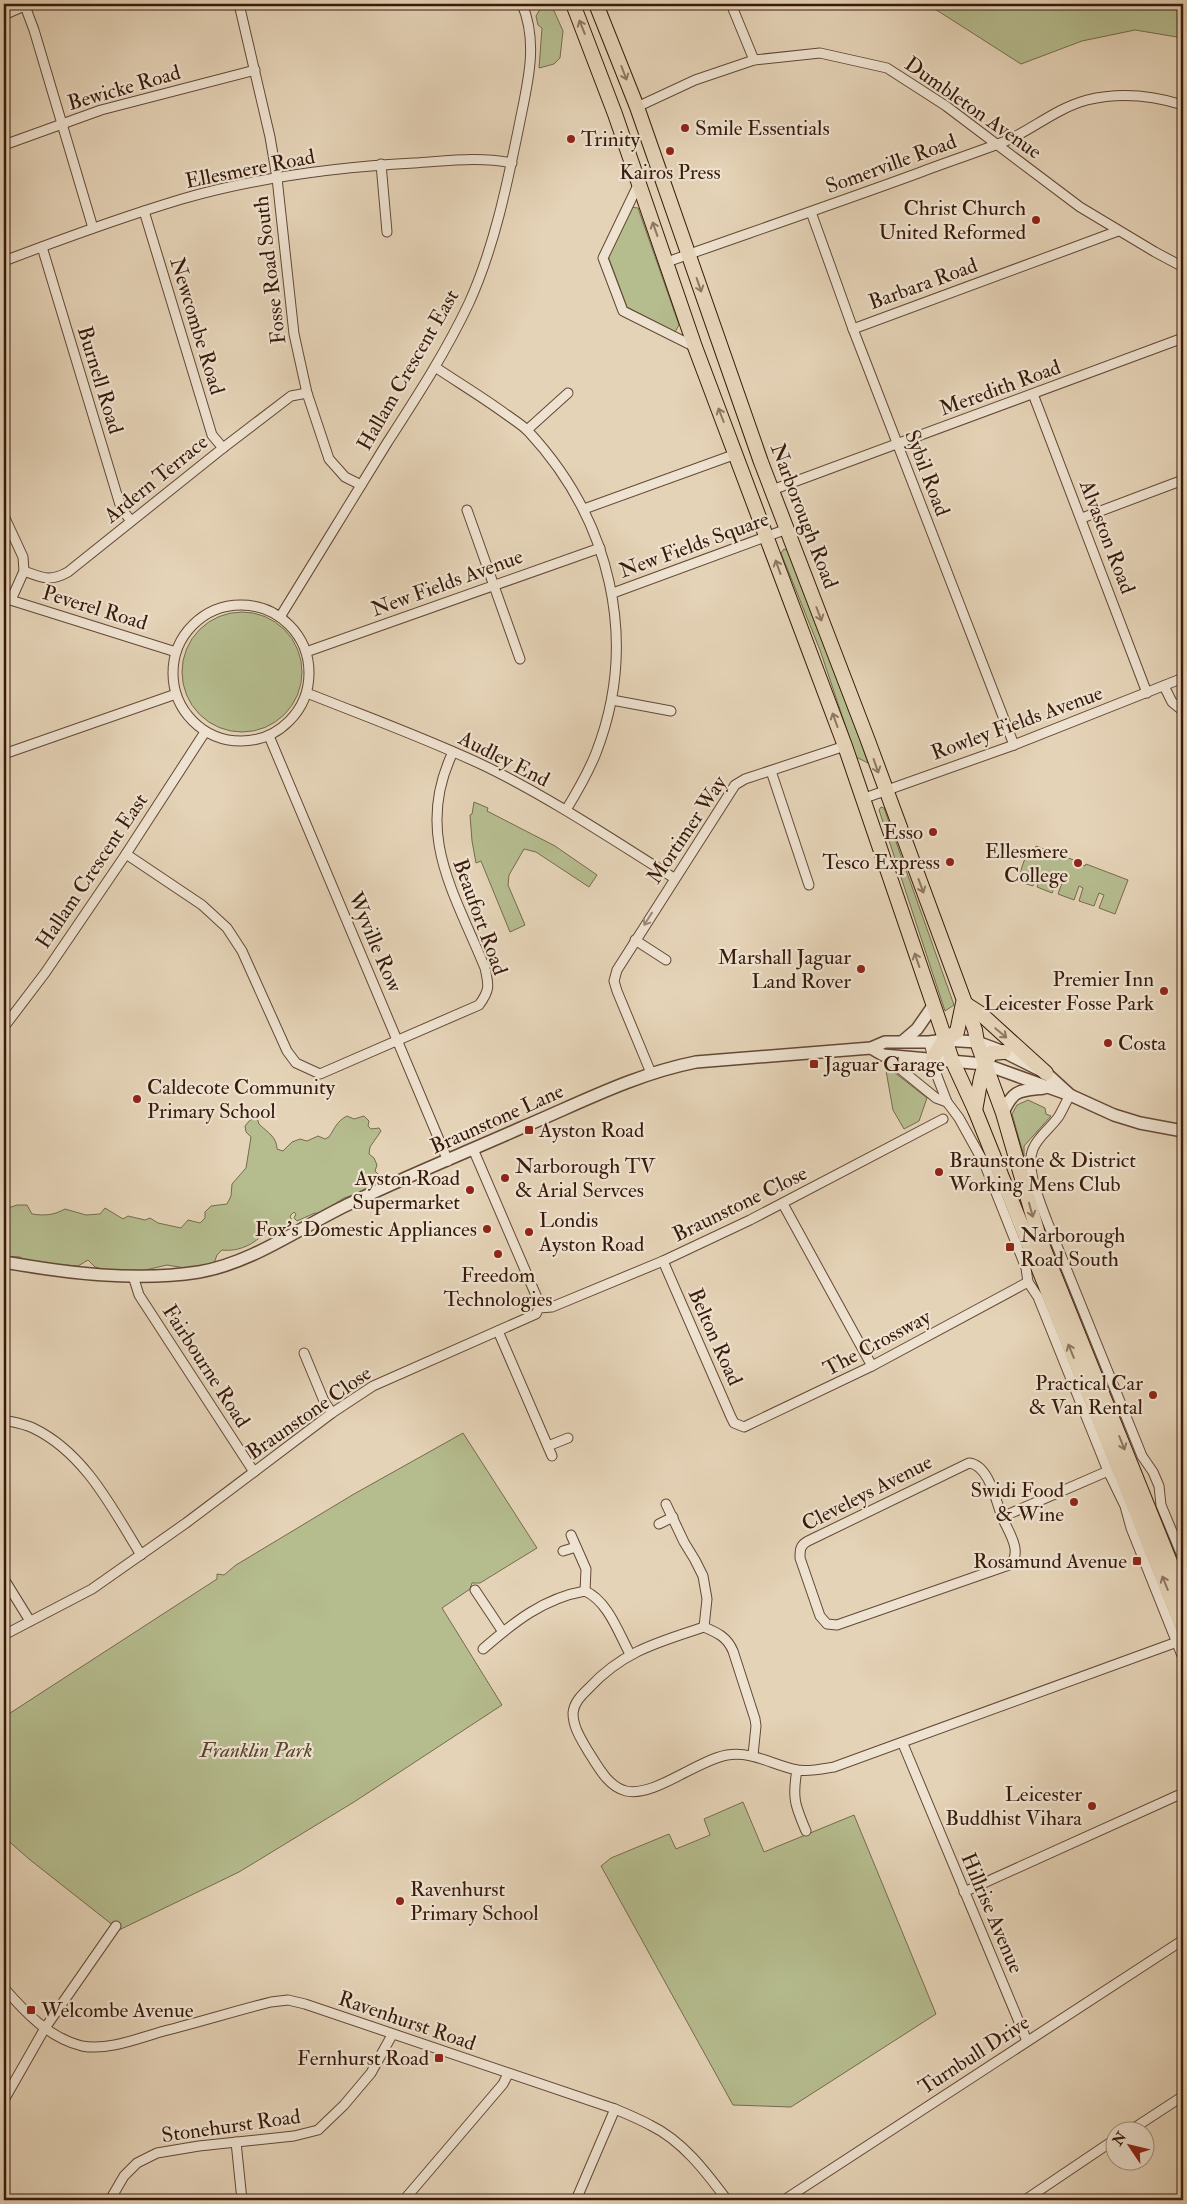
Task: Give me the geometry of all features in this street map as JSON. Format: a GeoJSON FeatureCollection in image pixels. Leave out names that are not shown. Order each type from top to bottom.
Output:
{"type":"FeatureCollection","features":[{"type":"Feature","properties":{"kind":"main road","name":"Narborough Road"},"geometry":{"type":"LineString","coordinates":[[573,4],[592,50],[695,347],[845,746],[944,1040]]}},
{"type":"Feature","properties":{"kind":"main road","name":"Narborough Road"},"geometry":{"type":"LineString","coordinates":[[596,4],[637,107],[772,490],[963,1003],[975,1030],[977,1042]]}},
{"type":"Feature","properties":{"kind":"main road"},"geometry":{"type":"LineString","coordinates":[[933,1058],[944,1040],[957,1032],[963,1003],[981,1014],[1046,1073]]}},
{"type":"Feature","properties":{"kind":"main road"},"geometry":{"type":"LineString","coordinates":[[944,1040],[975,1110],[1183,1628]]}},
{"type":"Feature","properties":{"kind":"main road"},"geometry":{"type":"LineString","coordinates":[[977,1042],[1002,1113],[1039,1237],[1183,1594]]}},
{"type":"Feature","properties":{"kind":"main road"},"geometry":{"type":"LineString","coordinates":[[975,1110],[984,1064],[991,1053],[1004,1052]]}},
{"type":"Feature","properties":{"kind":"street","name":"Fosse Road South"},"geometry":{"type":"LineString","coordinates":[[239,4],[278,178],[294,334],[306,393],[329,459],[345,476],[361,486]]}},
{"type":"Feature","properties":{"kind":"street","name":"Hallam Crescent East"},"geometry":{"type":"LineString","coordinates":[[280,616],[435,367],[469,302],[488,252],[512,163],[529,76],[532,47],[528,20],[522,4]]}},
{"type":"Feature","properties":{"kind":"street"},"geometry":{"type":"LineString","coordinates":[[731,4],[754,60]]}},
{"type":"Feature","properties":{"kind":"street"},"geometry":{"type":"LineString","coordinates":[[4,15],[27,5],[93,228]]}},
{"type":"Feature","properties":{"kind":"street","name":"Dumbleton Avenue"},"geometry":{"type":"LineString","coordinates":[[637,107],[695,80],[754,60],[820,53],[887,68],[946,106],[1080,207],[1118,231],[1183,267]]}},
{"type":"Feature","properties":{"kind":"street","name":"Bewicke Road"},"geometry":{"type":"LineString","coordinates":[[4,145],[101,110],[255,70]]}},
{"type":"Feature","properties":{"kind":"street","name":"Somerville Road"},"geometry":{"type":"LineString","coordinates":[[667,262],[811,212],[1007,140],[1060,111],[1085,100],[1114,95],[1137,95],[1162,98],[1183,105]]}},
{"type":"Feature","properties":{"kind":"street","name":"Ellesmere Road"},"geometry":{"type":"LineString","coordinates":[[4,262],[93,228],[184,198],[278,178],[381,164],[488,159],[512,163]]}},
{"type":"Feature","properties":{"kind":"street"},"geometry":{"type":"LineString","coordinates":[[381,164],[387,232]]}},
{"type":"Feature","properties":{"kind":"street"},"geometry":{"type":"LineString","coordinates":[[639,183],[604,258],[623,311],[695,347]]}},
{"type":"Feature","properties":{"kind":"street","name":"Newcombe Road"},"geometry":{"type":"LineString","coordinates":[[144,211],[212,435],[223,448]]}},
{"type":"Feature","properties":{"kind":"street","name":"Sybil Road"},"geometry":{"type":"LineString","coordinates":[[811,212],[853,329],[1014,745]]}},
{"type":"Feature","properties":{"kind":"street","name":"Barbara Road"},"geometry":{"type":"LineString","coordinates":[[853,329],[1118,231]]}},
{"type":"Feature","properties":{"kind":"street","name":"Burnell Road"},"geometry":{"type":"LineString","coordinates":[[42,247],[121,508],[131,521]]}},
{"type":"Feature","properties":{"kind":"street","name":"Meredith Road"},"geometry":{"type":"LineString","coordinates":[[772,490],[1183,338]]}},
{"type":"Feature","properties":{"kind":"street"},"geometry":{"type":"LineString","coordinates":[[435,367],[486,399],[527,430],[584,508],[600,548],[613,592],[617,627],[617,664],[612,700],[596,753],[566,810]]}},
{"type":"Feature","properties":{"kind":"street","name":"Ardern Terrace"},"geometry":{"type":"LineString","coordinates":[[24,572],[43,578],[55,579],[68,572],[291,396],[306,393]]}},
{"type":"Feature","properties":{"kind":"street"},"geometry":{"type":"LineString","coordinates":[[527,430],[568,393]]}},
{"type":"Feature","properties":{"kind":"street","name":"Alvaston Road"},"geometry":{"type":"LineString","coordinates":[[1034,394],[1147,694]]}},
{"type":"Feature","properties":{"kind":"street"},"geometry":{"type":"LineString","coordinates":[[584,508],[736,454]]}},
{"type":"Feature","properties":{"kind":"street"},"geometry":{"type":"LineString","coordinates":[[1082,518],[1183,480]]}},
{"type":"Feature","properties":{"kind":"street"},"geometry":{"type":"LineString","coordinates":[[467,510],[520,659]]}},
{"type":"Feature","properties":{"kind":"street"},"geometry":{"type":"LineString","coordinates":[[4,516],[22,557],[24,572],[8,599]]}},
{"type":"Feature","properties":{"kind":"street","name":"New Fields Square"},"geometry":{"type":"LineString","coordinates":[[613,592],[767,538],[787,529]]}},
{"type":"Feature","properties":{"kind":"street","name":"New Fields Avenue"},"geometry":{"type":"LineString","coordinates":[[306,652],[493,584],[600,548]]}},
{"type":"Feature","properties":{"kind":"street","name":"Peverel Road"},"geometry":{"type":"LineString","coordinates":[[8,599],[176,652]]}},
{"type":"Feature","properties":{"kind":"street"},"geometry":{"type":"LineString","coordinates":[[250,605],[280,616],[296,632],[306,652],[310,673],[307,693],[300,709],[283,728],[269,736],[241,742],[205,732],[187,716],[176,694],[173,669],[176,652],[190,628],[215,610],[250,605]]}},
{"type":"Feature","properties":{"kind":"street","name":"Rowley Fields Avenue"},"geometry":{"type":"LineString","coordinates":[[862,799],[1014,745],[1147,694],[1183,678]]}},
{"type":"Feature","properties":{"kind":"street"},"geometry":{"type":"LineString","coordinates":[[1164,686],[1172,702],[1183,711]]}},
{"type":"Feature","properties":{"kind":"street","name":"Audley End"},"geometry":{"type":"LineString","coordinates":[[307,693],[489,768],[566,810],[674,878]]}},
{"type":"Feature","properties":{"kind":"street"},"geometry":{"type":"LineString","coordinates":[[4,754],[176,694]]}},
{"type":"Feature","properties":{"kind":"street"},"geometry":{"type":"LineString","coordinates":[[612,700],[671,711]]}},
{"type":"Feature","properties":{"kind":"street","name":"Hallam Crescent East"},"geometry":{"type":"LineString","coordinates":[[4,1027],[45,973],[126,854],[205,732]]}},
{"type":"Feature","properties":{"kind":"street","name":"Wyville Row"},"geometry":{"type":"LineString","coordinates":[[269,736],[448,1161]]}},
{"type":"Feature","properties":{"kind":"street","name":"Mortimer Way"},"geometry":{"type":"LineString","coordinates":[[652,1073],[614,981],[617,970],[735,785],[845,746]]}},
{"type":"Feature","properties":{"kind":"street","name":"Beaufort Road"},"geometry":{"type":"LineString","coordinates":[[126,854],[202,905],[227,928],[242,951],[287,1051],[296,1063],[320,1074],[478,1004],[487,994],[489,983],[485,968],[441,860],[437,840],[437,796],[443,772],[453,752]]}},
{"type":"Feature","properties":{"kind":"street"},"geometry":{"type":"LineString","coordinates":[[771,771],[809,885]]}},
{"type":"Feature","properties":{"kind":"street"},"geometry":{"type":"LineString","coordinates":[[635,940],[666,960]]}},
{"type":"Feature","properties":{"kind":"street"},"geometry":{"type":"LineString","coordinates":[[904,1041],[917,1029],[933,1006]]}},
{"type":"Feature","properties":{"kind":"street","name":"Braunstone Lane"},"geometry":{"type":"LineString","coordinates":[[4,1262],[54,1270],[133,1276],[172,1275],[200,1272],[227,1266],[347,1204],[473,1149],[652,1073],[696,1062],[871,1048],[885,1042],[944,1040],[977,1042],[1004,1052],[1046,1073],[1070,1095]]}},
{"type":"Feature","properties":{"kind":"street"},"geometry":{"type":"LineString","coordinates":[[929,1042],[937,1076],[947,1102],[974,1145],[999,1202],[1026,1268],[1028,1282],[1038,1297],[1108,1471],[1125,1506],[1131,1528],[1183,1658]]}},
{"type":"Feature","properties":{"kind":"street"},"geometry":{"type":"LineString","coordinates":[[871,1048],[884,1055],[936,1098],[947,1102]]}},
{"type":"Feature","properties":{"kind":"street"},"geometry":{"type":"LineString","coordinates":[[884,1055],[984,1064],[1070,1095],[1114,1115],[1140,1124],[1183,1131]]}},
{"type":"Feature","properties":{"kind":"street"},"geometry":{"type":"LineString","coordinates":[[1002,1113],[1009,1099],[1019,1091],[1046,1087]]}},
{"type":"Feature","properties":{"kind":"street"},"geometry":{"type":"LineString","coordinates":[[1070,1095],[1059,1116],[1039,1138],[1032,1150],[1031,1158],[1035,1185],[1046,1221],[1142,1456],[1153,1472],[1159,1486],[1161,1505],[1183,1558]]}},
{"type":"Feature","properties":{"kind":"street","name":"Braunstone Close"},"geometry":{"type":"LineString","coordinates":[[4,1635],[92,1589],[141,1555],[332,1413],[373,1386],[536,1314],[539,1308],[552,1307],[663,1261],[783,1204],[943,1120]]}},
{"type":"Feature","properties":{"kind":"street"},"geometry":{"type":"LineString","coordinates":[[473,1149],[538,1300],[539,1308]]}},
{"type":"Feature","properties":{"kind":"street"},"geometry":{"type":"LineString","coordinates":[[998,1169],[999,1202]]}},
{"type":"Feature","properties":{"kind":"street"},"geometry":{"type":"LineString","coordinates":[[783,1204],[872,1366]]}},
{"type":"Feature","properties":{"kind":"street","name":"Belton Road"},"geometry":{"type":"LineString","coordinates":[[663,1261],[731,1417],[739,1426]]}},
{"type":"Feature","properties":{"kind":"street","name":"Fairbourne Road"},"geometry":{"type":"LineString","coordinates":[[133,1276],[139,1295],[254,1472]]}},
{"type":"Feature","properties":{"kind":"street","name":"The Crossway"},"geometry":{"type":"LineString","coordinates":[[739,1426],[750,1426],[872,1366],[1028,1282]]}},
{"type":"Feature","properties":{"kind":"street"},"geometry":{"type":"LineString","coordinates":[[498,1331],[552,1456]]}},
{"type":"Feature","properties":{"kind":"street"},"geometry":{"type":"LineString","coordinates":[[304,1353],[324,1401],[332,1413]]}},
{"type":"Feature","properties":{"kind":"street"},"geometry":{"type":"LineString","coordinates":[[4,1420],[32,1427],[59,1442],[80,1462],[107,1500],[141,1555]]}},
{"type":"Feature","properties":{"kind":"street"},"geometry":{"type":"LineString","coordinates":[[548,1446],[568,1438]]}},
{"type":"Feature","properties":{"kind":"street","name":"Cleveleys Avenue"},"geometry":{"type":"LineString","coordinates":[[969,1463],[976,1464],[984,1472],[1002,1517],[1015,1548],[1014,1558],[1009,1565],[837,1625],[827,1624],[820,1616],[800,1558],[800,1548],[808,1541],[969,1463]]}},
{"type":"Feature","properties":{"kind":"street"},"geometry":{"type":"LineString","coordinates":[[1002,1517],[1108,1471]]}},
{"type":"Feature","properties":{"kind":"street"},"geometry":{"type":"LineString","coordinates":[[666,1504],[702,1576],[707,1599],[704,1627]]}},
{"type":"Feature","properties":{"kind":"street"},"geometry":{"type":"LineString","coordinates":[[659,1524],[673,1517]]}},
{"type":"Feature","properties":{"kind":"street"},"geometry":{"type":"LineString","coordinates":[[571,1534],[586,1569],[585,1591]]}},
{"type":"Feature","properties":{"kind":"street"},"geometry":{"type":"LineString","coordinates":[[563,1551],[576,1547]]}},
{"type":"Feature","properties":{"kind":"street"},"geometry":{"type":"LineString","coordinates":[[4,1579],[30,1620]]}},
{"type":"Feature","properties":{"kind":"street"},"geometry":{"type":"LineString","coordinates":[[475,1590],[503,1632]]}},
{"type":"Feature","properties":{"kind":"street"},"geometry":{"type":"LineString","coordinates":[[483,1649],[503,1632],[544,1603],[565,1594],[585,1591],[598,1600],[607,1611],[630,1654]]}},
{"type":"Feature","properties":{"kind":"street"},"geometry":{"type":"LineString","coordinates":[[753,1755],[756,1726],[733,1651],[729,1642],[720,1634],[704,1627],[630,1654],[598,1678],[578,1700],[573,1714],[577,1732],[613,1785],[627,1792],[640,1793],[697,1765],[726,1755],[753,1755],[797,1770],[816,1771],[834,1767],[903,1744],[1177,1642]]}},
{"type":"Feature","properties":{"kind":"street","name":"Hillrise Avenue"},"geometry":{"type":"LineString","coordinates":[[903,1744],[1027,2041]]}},
{"type":"Feature","properties":{"kind":"street"},"geometry":{"type":"LineString","coordinates":[[797,1770],[794,1786],[794,1803],[806,1831]]}},
{"type":"Feature","properties":{"kind":"street"},"geometry":{"type":"LineString","coordinates":[[964,1892],[1183,1793]]}},
{"type":"Feature","properties":{"kind":"street"},"geometry":{"type":"LineString","coordinates":[[4,2100],[45,2028],[116,1926]]}},
{"type":"Feature","properties":{"kind":"street","name":"Turnbull Drive"},"geometry":{"type":"LineString","coordinates":[[784,2200],[1183,1940]]}},
{"type":"Feature","properties":{"kind":"street","name":"Ravenhurst Road"},"geometry":{"type":"LineString","coordinates":[[4,1988],[24,2011],[45,2028],[65,2040],[83,2046],[104,2046],[261,2005],[288,2000],[615,2109],[652,2125],[679,2144],[699,2165],[727,2200]]}},
{"type":"Feature","properties":{"kind":"street","name":"Stonehurst Road"},"geometry":{"type":"LineString","coordinates":[[110,2200],[124,2176],[137,2164],[157,2153],[294,2136],[318,2130],[344,2105],[370,2073],[392,2035]]}},
{"type":"Feature","properties":{"kind":"street"},"geometry":{"type":"LineString","coordinates":[[404,2200],[503,2084],[508,2074]]}},
{"type":"Feature","properties":{"kind":"street"},"geometry":{"type":"LineString","coordinates":[[1143,2122],[1183,2096]]}},
{"type":"Feature","properties":{"kind":"street"},"geometry":{"type":"LineString","coordinates":[[576,2200],[615,2109]]}},
{"type":"Feature","properties":{"kind":"street"},"geometry":{"type":"LineString","coordinates":[[236,2142],[242,2200]]}},
{"type":"Feature","properties":{"kind":"street"},"geometry":{"type":"LineString","coordinates":[[1025,2200],[1104,2147]]}},
{"type":"Feature","properties":{"kind":"green space"},"geometry":{"type":"Polygon","coordinates":[[[543,4],[551,4],[563,31],[560,58],[554,64],[539,68],[542,28],[538,25],[536,16],[543,4]]]}},
{"type":"Feature","properties":{"kind":"green space"},"geometry":{"type":"Polygon","coordinates":[[[927,4],[1183,4],[1183,38],[1135,30],[1082,41],[1021,64],[927,4]]]}},
{"type":"Feature","properties":{"kind":"green space"},"geometry":{"type":"Polygon","coordinates":[[[631,207],[638,208],[679,325],[675,332],[627,307],[608,256],[631,207]]]}},
{"type":"Feature","properties":{"kind":"green space"},"geometry":{"type":"Polygon","coordinates":[[[784,549],[788,551],[848,704],[868,763],[856,757],[820,650],[781,553],[784,549]]]}},
{"type":"Feature","properties":{"kind":"green space"},"geometry":{"type":"Polygon","coordinates":[[[242,612],[254,613],[265,617],[275,622],[284,630],[292,639],[297,649],[301,660],[301,684],[297,695],[292,705],[284,714],[275,722],[265,727],[254,731],[242,732],[230,731],[219,727],[209,722],[200,714],[192,705],[187,695],[183,684],[182,672],[183,660],[187,649],[192,639],[200,630],[209,622],[219,617],[230,613],[242,612]]]}},
{"type":"Feature","properties":{"kind":"green space"},"geometry":{"type":"Polygon","coordinates":[[[474,802],[488,808],[487,811],[555,846],[597,875],[589,887],[536,852],[524,849],[509,875],[508,885],[525,925],[510,932],[481,861],[476,863],[470,815],[472,814],[474,802]]]}},
{"type":"Feature","properties":{"kind":"green space"},"geometry":{"type":"Polygon","coordinates":[[[881,807],[884,808],[954,1005],[945,1011],[879,810],[881,807]]]}},
{"type":"Feature","properties":{"kind":"green space"},"geometry":{"type":"Polygon","coordinates":[[[1036,846],[1079,862],[1078,864],[1085,866],[1086,864],[1128,880],[1115,914],[1099,908],[1104,895],[1099,893],[1094,906],[1079,901],[1083,888],[1079,886],[1074,900],[1058,894],[1063,880],[1058,878],[1052,893],[1037,887],[1042,873],[1039,871],[1033,886],[1017,881],[1029,847],[1034,849],[1036,846]]]}},
{"type":"Feature","properties":{"kind":"green space"},"geometry":{"type":"Polygon","coordinates":[[[885,1065],[927,1098],[919,1121],[904,1129],[893,1110],[885,1065]]]}},
{"type":"Feature","properties":{"kind":"green space"},"geometry":{"type":"Polygon","coordinates":[[[1028,1100],[1045,1108],[1046,1114],[1051,1116],[1024,1146],[1024,1156],[1012,1114],[1017,1105],[1028,1100]]]}},
{"type":"Feature","properties":{"kind":"green space"},"geometry":{"type":"Polygon","coordinates":[[[347,1116],[354,1119],[364,1116],[369,1121],[368,1126],[371,1129],[379,1128],[381,1131],[370,1147],[369,1154],[374,1158],[377,1165],[375,1171],[382,1178],[381,1187],[372,1186],[368,1190],[344,1198],[319,1214],[315,1213],[297,1221],[294,1218],[296,1214],[294,1212],[290,1216],[293,1223],[292,1228],[278,1235],[265,1232],[246,1246],[234,1250],[222,1250],[217,1255],[213,1266],[185,1268],[167,1265],[137,1272],[102,1269],[95,1267],[88,1260],[78,1266],[65,1265],[54,1267],[29,1263],[20,1257],[4,1256],[4,1203],[8,1208],[17,1205],[27,1205],[32,1214],[41,1215],[53,1214],[65,1209],[86,1215],[100,1214],[105,1208],[123,1219],[128,1216],[145,1220],[150,1218],[158,1223],[181,1228],[188,1220],[200,1223],[205,1218],[205,1212],[211,1206],[227,1204],[231,1196],[232,1184],[246,1168],[251,1137],[246,1132],[245,1126],[250,1120],[257,1118],[259,1124],[275,1141],[277,1149],[283,1151],[292,1142],[300,1139],[307,1141],[318,1136],[325,1139],[329,1137],[338,1122],[347,1116]]]}},
{"type":"Feature","properties":{"kind":"green space","name":"Franklin Park"},"geometry":{"type":"Polygon","coordinates":[[[463,1433],[537,1548],[480,1583],[472,1583],[470,1589],[442,1608],[502,1705],[354,1802],[239,1872],[119,1930],[4,1837],[4,1717],[217,1579],[217,1574],[224,1575],[236,1565],[354,1494],[463,1433]]]}},
{"type":"Feature","properties":{"kind":"green space"},"geometry":{"type":"Polygon","coordinates":[[[743,1802],[764,1852],[854,1815],[936,2014],[791,2107],[733,2105],[601,1866],[611,1858],[669,1834],[676,1849],[710,1835],[704,1819],[743,1802]]]}},
{"type":"Feature","properties":{"kind":"place","name":"Smile Essentials"},"geometry":{"type":"Point","coordinates":[685,128]}},
{"type":"Feature","properties":{"kind":"place","name":"Trinity"},"geometry":{"type":"Point","coordinates":[571,139]}},
{"type":"Feature","properties":{"kind":"place","name":"Kairos Press"},"geometry":{"type":"Point","coordinates":[670,151]}},
{"type":"Feature","properties":{"kind":"place","name":"Christ Church United Reformed"},"geometry":{"type":"Point","coordinates":[1036,220]}},
{"type":"Feature","properties":{"kind":"place","name":"Esso"},"geometry":{"type":"Point","coordinates":[933,832]}},
{"type":"Feature","properties":{"kind":"place","name":"Tesco Express"},"geometry":{"type":"Point","coordinates":[950,862]}},
{"type":"Feature","properties":{"kind":"place","name":"Ellesmere College"},"geometry":{"type":"Point","coordinates":[1078,863]}},
{"type":"Feature","properties":{"kind":"place","name":"Marshall Jaguar Land Rover"},"geometry":{"type":"Point","coordinates":[861,969]}},
{"type":"Feature","properties":{"kind":"place","name":"Premier Inn Leicester Fosse Park"},"geometry":{"type":"Point","coordinates":[1164,991]}},
{"type":"Feature","properties":{"kind":"place","name":"Costa"},"geometry":{"type":"Point","coordinates":[1108,1043]}},
{"type":"Feature","properties":{"kind":"place","name":"Jaguar Garage"},"geometry":{"type":"Point","coordinates":[814,1064]}},
{"type":"Feature","properties":{"kind":"place","name":"Caldecote Community Primary School"},"geometry":{"type":"Point","coordinates":[137,1099]}},
{"type":"Feature","properties":{"kind":"place","name":"Ayston Road"},"geometry":{"type":"Point","coordinates":[529,1130]}},
{"type":"Feature","properties":{"kind":"place","name":"Braunstone & District Working Mens Club"},"geometry":{"type":"Point","coordinates":[939,1172]}},
{"type":"Feature","properties":{"kind":"place","name":"Narborough TV & Arial Servces"},"geometry":{"type":"Point","coordinates":[505,1178]}},
{"type":"Feature","properties":{"kind":"place","name":"Ayston Road Supermarket"},"geometry":{"type":"Point","coordinates":[470,1190]}},
{"type":"Feature","properties":{"kind":"place","name":"Fox's Domestic Appliances"},"geometry":{"type":"Point","coordinates":[487,1229]}},
{"type":"Feature","properties":{"kind":"place","name":"Londis Ayston Road"},"geometry":{"type":"Point","coordinates":[529,1232]}},
{"type":"Feature","properties":{"kind":"place","name":"Narborough Road South"},"geometry":{"type":"Point","coordinates":[1010,1247]}},
{"type":"Feature","properties":{"kind":"place","name":"Freedom Technologies"},"geometry":{"type":"Point","coordinates":[498,1254]}},
{"type":"Feature","properties":{"kind":"place","name":"Practical Car & Van Rental"},"geometry":{"type":"Point","coordinates":[1153,1395]}},
{"type":"Feature","properties":{"kind":"place","name":"Swidi Food & Wine"},"geometry":{"type":"Point","coordinates":[1074,1502]}},
{"type":"Feature","properties":{"kind":"place","name":"Rosamund Avenue"},"geometry":{"type":"Point","coordinates":[1137,1561]}},
{"type":"Feature","properties":{"kind":"place","name":"Leicester Buddhist Vihara"},"geometry":{"type":"Point","coordinates":[1092,1806]}},
{"type":"Feature","properties":{"kind":"place","name":"Ravenhurst Primary School"},"geometry":{"type":"Point","coordinates":[400,1901]}},
{"type":"Feature","properties":{"kind":"place","name":"Welcombe Avenue"},"geometry":{"type":"Point","coordinates":[31,2010]}},
{"type":"Feature","properties":{"kind":"place","name":"Fernhurst Road"},"geometry":{"type":"Point","coordinates":[439,2058]}}]}
